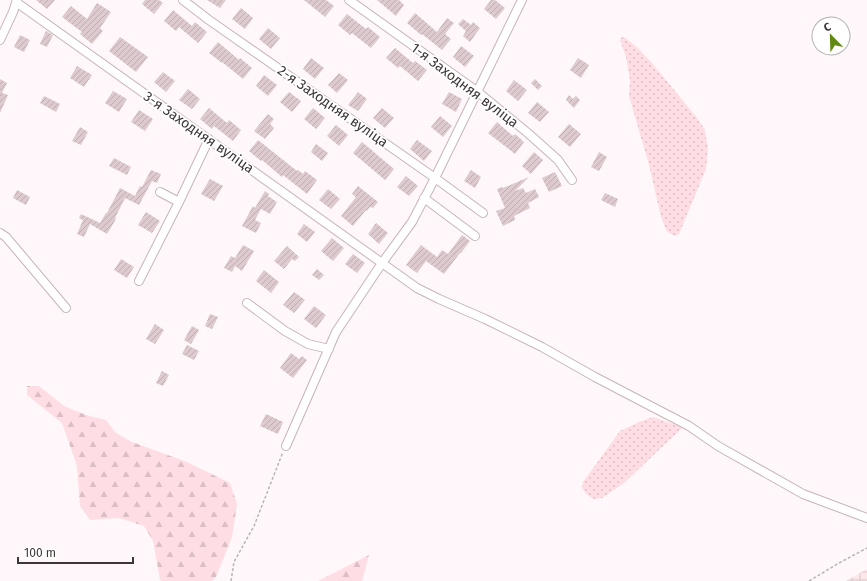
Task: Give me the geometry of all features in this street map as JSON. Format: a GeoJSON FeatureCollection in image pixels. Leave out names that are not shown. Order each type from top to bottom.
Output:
{"type":"FeatureCollection","features":[{"type":"Feature","properties":{"kind":"street","name":"2-я Заходняя вуліца"},"geometry":{"type":"LineString","coordinates":[[183,0],[483,213]]}},
{"type":"Feature","properties":{"kind":"street","name":"1-я Заходняя вуліца"},"geometry":{"type":"LineString","coordinates":[[349,0],[478,92],[558,160],[572,180]]}},
{"type":"Feature","properties":{"kind":"street"},"geometry":{"type":"LineString","coordinates":[[286,446],[336,332],[382,263],[412,222],[478,92],[522,0]]}},
{"type":"Feature","properties":{"kind":"street"},"geometry":{"type":"LineString","coordinates":[[0,40],[13,12],[16,1]]}},
{"type":"Feature","properties":{"kind":"street","name":"3-я Заходняя вуліца"},"geometry":{"type":"LineString","coordinates":[[16,1],[417,288],[542,347],[689,426],[718,446],[803,494],[867,518]]}},
{"type":"Feature","properties":{"kind":"street"},"geometry":{"type":"LineString","coordinates":[[139,281],[209,139]]}},
{"type":"Feature","properties":{"kind":"street"},"geometry":{"type":"LineString","coordinates":[[160,192],[179,202]]}},
{"type":"Feature","properties":{"kind":"street"},"geometry":{"type":"LineString","coordinates":[[424,198],[475,236]]}},
{"type":"Feature","properties":{"kind":"street"},"geometry":{"type":"LineString","coordinates":[[0,233],[6,237],[66,308]]}},
{"type":"Feature","properties":{"kind":"street"},"geometry":{"type":"LineString","coordinates":[[247,303],[285,331],[308,344],[329,349]]}},
{"type":"Feature","properties":{"kind":"path"},"geometry":{"type":"LineString","coordinates":[[231,581],[234,562],[254,526],[286,446]]}},
{"type":"Feature","properties":{"kind":"path"},"geometry":{"type":"LineString","coordinates":[[809,581],[867,548]]}},
{"type":"Feature","properties":{"kind":"shaded area"},"geometry":{"type":"Polygon","coordinates":[[[867,569],[867,581],[846,581],[867,569]]]}},
{"type":"Feature","properties":{"kind":"green space"},"geometry":{"type":"Polygon","coordinates":[[[622,37],[639,49],[652,63],[705,130],[708,149],[706,169],[679,234],[675,236],[667,232],[661,217],[649,165],[629,96],[630,80],[626,57],[620,40],[622,37]]]}},
{"type":"Feature","properties":{"kind":"green space"},"geometry":{"type":"Polygon","coordinates":[[[27,386],[39,386],[64,406],[86,415],[106,420],[116,433],[132,442],[187,462],[230,483],[237,504],[232,537],[216,577],[212,581],[161,581],[153,541],[144,526],[119,518],[90,520],[80,506],[77,466],[62,423],[27,395],[27,386]]]}},
{"type":"Feature","properties":{"kind":"green space"},"geometry":{"type":"Polygon","coordinates":[[[653,417],[681,427],[681,429],[624,483],[602,498],[594,499],[586,494],[582,488],[583,482],[620,431],[653,417]]]}},
{"type":"Feature","properties":{"kind":"green space"},"geometry":{"type":"Polygon","coordinates":[[[369,555],[362,581],[318,581],[369,555]]]}},
{"type":"Feature","properties":{"kind":"building"},"geometry":{"type":"Polygon","coordinates":[[[36,0],[55,0],[47,9],[36,0]]]}},
{"type":"Feature","properties":{"kind":"building"},"geometry":{"type":"Polygon","coordinates":[[[145,0],[159,0],[163,3],[154,14],[142,4],[145,0]]]}},
{"type":"Feature","properties":{"kind":"building"},"geometry":{"type":"Polygon","coordinates":[[[207,0],[226,0],[220,8],[207,0]]]}},
{"type":"Feature","properties":{"kind":"building"},"geometry":{"type":"Polygon","coordinates":[[[304,0],[326,0],[334,6],[325,17],[304,0]]]}},
{"type":"Feature","properties":{"kind":"building"},"geometry":{"type":"Polygon","coordinates":[[[377,0],[399,0],[404,5],[396,16],[377,0]]]}},
{"type":"Feature","properties":{"kind":"building"},"geometry":{"type":"Polygon","coordinates":[[[491,0],[495,0],[505,8],[496,19],[484,9],[491,0]]]}},
{"type":"Feature","properties":{"kind":"building"},"geometry":{"type":"Polygon","coordinates":[[[97,3],[111,12],[100,28],[103,31],[92,44],[80,34],[82,32],[62,17],[71,6],[87,19],[97,3]]]}},
{"type":"Feature","properties":{"kind":"building"},"geometry":{"type":"Polygon","coordinates":[[[241,8],[253,18],[245,29],[232,19],[241,8]]]}},
{"type":"Feature","properties":{"kind":"building"},"geometry":{"type":"Polygon","coordinates":[[[173,10],[192,26],[195,22],[207,32],[198,43],[179,27],[176,31],[164,21],[173,10]]]}},
{"type":"Feature","properties":{"kind":"building"},"geometry":{"type":"Polygon","coordinates":[[[415,13],[437,32],[447,18],[454,23],[445,34],[451,39],[442,50],[407,23],[415,13]]]}},
{"type":"Feature","properties":{"kind":"building"},"geometry":{"type":"Polygon","coordinates":[[[347,14],[366,29],[368,27],[380,37],[371,48],[352,33],[350,35],[338,25],[347,14]]]}},
{"type":"Feature","properties":{"kind":"building"},"geometry":{"type":"Polygon","coordinates":[[[463,19],[471,25],[473,22],[480,28],[470,42],[463,36],[466,31],[458,24],[463,19]]]}},
{"type":"Feature","properties":{"kind":"building"},"geometry":{"type":"Polygon","coordinates":[[[268,28],[280,38],[271,49],[259,39],[268,28]]]}},
{"type":"Feature","properties":{"kind":"building"},"geometry":{"type":"Polygon","coordinates":[[[46,31],[53,35],[47,47],[40,44],[46,31]]]}},
{"type":"Feature","properties":{"kind":"building"},"geometry":{"type":"Polygon","coordinates":[[[20,35],[30,40],[24,52],[14,47],[20,35]]]}},
{"type":"Feature","properties":{"kind":"building"},"geometry":{"type":"Polygon","coordinates":[[[120,37],[148,57],[136,72],[109,51],[120,37]]]}},
{"type":"Feature","properties":{"kind":"building"},"geometry":{"type":"Polygon","coordinates":[[[218,42],[239,60],[240,58],[252,68],[243,79],[209,53],[218,42]]]}},
{"type":"Feature","properties":{"kind":"building"},"geometry":{"type":"Polygon","coordinates":[[[461,46],[474,56],[465,67],[453,57],[461,46]]]}},
{"type":"Feature","properties":{"kind":"building"},"geometry":{"type":"Polygon","coordinates":[[[395,48],[413,63],[415,61],[427,70],[418,81],[400,66],[398,68],[386,58],[395,48]]]}},
{"type":"Feature","properties":{"kind":"building"},"geometry":{"type":"Polygon","coordinates":[[[311,58],[324,68],[315,79],[303,69],[311,58]]]}},
{"type":"Feature","properties":{"kind":"building"},"geometry":{"type":"Polygon","coordinates":[[[578,58],[589,65],[581,78],[570,70],[578,58]]]}},
{"type":"Feature","properties":{"kind":"building"},"geometry":{"type":"Polygon","coordinates":[[[77,66],[92,75],[84,87],[70,78],[77,66]]]}},
{"type":"Feature","properties":{"kind":"building"},"geometry":{"type":"Polygon","coordinates":[[[163,72],[175,81],[166,92],[154,82],[163,72]]]}},
{"type":"Feature","properties":{"kind":"building"},"geometry":{"type":"Polygon","coordinates":[[[339,73],[348,80],[337,93],[328,85],[339,73]]]}},
{"type":"Feature","properties":{"kind":"building"},"geometry":{"type":"Polygon","coordinates":[[[264,75],[277,85],[268,96],[256,86],[264,75]]]}},
{"type":"Feature","properties":{"kind":"building"},"geometry":{"type":"Polygon","coordinates":[[[0,79],[7,83],[2,93],[8,95],[0,113],[0,79]]]}},
{"type":"Feature","properties":{"kind":"building"},"geometry":{"type":"Polygon","coordinates":[[[535,79],[542,86],[538,90],[531,83],[535,79]]]}},
{"type":"Feature","properties":{"kind":"building"},"geometry":{"type":"Polygon","coordinates":[[[514,80],[527,90],[518,101],[506,91],[514,80]]]}},
{"type":"Feature","properties":{"kind":"building"},"geometry":{"type":"Polygon","coordinates":[[[188,89],[200,99],[192,109],[179,100],[188,89]]]}},
{"type":"Feature","properties":{"kind":"building"},"geometry":{"type":"Polygon","coordinates":[[[113,91],[127,99],[119,112],[105,103],[113,91]]]}},
{"type":"Feature","properties":{"kind":"building"},"geometry":{"type":"Polygon","coordinates":[[[289,92],[301,101],[292,112],[280,102],[289,92]]]}},
{"type":"Feature","properties":{"kind":"building"},"geometry":{"type":"Polygon","coordinates":[[[358,92],[367,99],[358,111],[348,105],[358,92]]]}},
{"type":"Feature","properties":{"kind":"building"},"geometry":{"type":"Polygon","coordinates":[[[449,92],[462,99],[456,112],[442,104],[449,92]]]}},
{"type":"Feature","properties":{"kind":"building"},"geometry":{"type":"Polygon","coordinates":[[[569,95],[573,99],[576,96],[580,100],[574,108],[566,100],[569,95]]]}},
{"type":"Feature","properties":{"kind":"building"},"geometry":{"type":"Polygon","coordinates":[[[44,96],[60,104],[56,112],[40,103],[44,96]]]}},
{"type":"Feature","properties":{"kind":"building"},"geometry":{"type":"Polygon","coordinates":[[[537,102],[549,112],[540,122],[528,113],[537,102]]]}},
{"type":"Feature","properties":{"kind":"building"},"geometry":{"type":"Polygon","coordinates":[[[209,108],[227,123],[229,120],[241,130],[233,141],[214,126],[212,129],[200,119],[209,108]]]}},
{"type":"Feature","properties":{"kind":"building"},"geometry":{"type":"Polygon","coordinates":[[[313,108],[325,118],[316,129],[304,119],[313,108]]]}},
{"type":"Feature","properties":{"kind":"building"},"geometry":{"type":"Polygon","coordinates":[[[382,108],[394,118],[385,128],[373,118],[382,108]]]}},
{"type":"Feature","properties":{"kind":"building"},"geometry":{"type":"Polygon","coordinates":[[[139,110],[153,119],[145,131],[131,122],[139,110]]]}},
{"type":"Feature","properties":{"kind":"building"},"geometry":{"type":"Polygon","coordinates":[[[268,114],[274,119],[270,124],[274,128],[265,139],[254,131],[268,114]]]}},
{"type":"Feature","properties":{"kind":"building"},"geometry":{"type":"Polygon","coordinates":[[[440,116],[452,126],[443,137],[431,127],[440,116]]]}},
{"type":"Feature","properties":{"kind":"building"},"geometry":{"type":"Polygon","coordinates":[[[497,122],[513,136],[515,134],[524,142],[515,154],[488,133],[497,122]]]}},
{"type":"Feature","properties":{"kind":"building"},"geometry":{"type":"Polygon","coordinates":[[[569,124],[581,134],[570,147],[558,137],[569,124]]]}},
{"type":"Feature","properties":{"kind":"building"},"geometry":{"type":"Polygon","coordinates":[[[336,125],[348,135],[339,146],[327,136],[336,125]]]}},
{"type":"Feature","properties":{"kind":"building"},"geometry":{"type":"Polygon","coordinates":[[[80,127],[88,132],[81,145],[72,141],[80,127]]]}},
{"type":"Feature","properties":{"kind":"building"},"geometry":{"type":"Polygon","coordinates":[[[258,140],[297,171],[298,170],[303,174],[305,171],[317,180],[307,194],[283,175],[282,177],[249,151],[258,140]]]}},
{"type":"Feature","properties":{"kind":"building"},"geometry":{"type":"Polygon","coordinates":[[[417,140],[432,151],[424,161],[410,149],[417,140]]]}},
{"type":"Feature","properties":{"kind":"building"},"geometry":{"type":"Polygon","coordinates":[[[362,142],[394,169],[385,180],[353,153],[362,142]]]}},
{"type":"Feature","properties":{"kind":"building"},"geometry":{"type":"Polygon","coordinates":[[[316,144],[328,153],[322,161],[311,152],[316,144]]]}},
{"type":"Feature","properties":{"kind":"building"},"geometry":{"type":"Polygon","coordinates":[[[534,152],[543,160],[531,174],[522,166],[534,152]]]}},
{"type":"Feature","properties":{"kind":"building"},"geometry":{"type":"Polygon","coordinates":[[[599,152],[607,157],[599,171],[591,167],[599,152]]]}},
{"type":"Feature","properties":{"kind":"building"},"geometry":{"type":"Polygon","coordinates":[[[114,158],[131,167],[127,175],[109,166],[114,158]]]}},
{"type":"Feature","properties":{"kind":"building"},"geometry":{"type":"Polygon","coordinates":[[[151,170],[161,174],[157,183],[152,181],[139,205],[125,198],[115,218],[116,219],[107,234],[90,224],[84,237],[77,234],[83,220],[79,218],[81,214],[100,223],[120,188],[135,196],[140,186],[142,187],[151,170]]]}},
{"type":"Feature","properties":{"kind":"building"},"geometry":{"type":"Polygon","coordinates":[[[471,170],[481,177],[475,188],[464,181],[471,170]]]}},
{"type":"Feature","properties":{"kind":"building"},"geometry":{"type":"Polygon","coordinates":[[[555,172],[562,186],[549,192],[542,178],[555,172]]]}},
{"type":"Feature","properties":{"kind":"building"},"geometry":{"type":"Polygon","coordinates":[[[406,176],[418,186],[409,196],[397,187],[406,176]]]}},
{"type":"Feature","properties":{"kind":"building"},"geometry":{"type":"Polygon","coordinates":[[[529,177],[515,191],[523,188],[526,193],[535,189],[539,197],[528,203],[530,208],[514,216],[515,220],[503,226],[496,211],[505,208],[497,189],[529,177]]]}},
{"type":"Feature","properties":{"kind":"building"},"geometry":{"type":"Polygon","coordinates":[[[210,179],[223,186],[214,201],[201,194],[210,179]]]}},
{"type":"Feature","properties":{"kind":"building"},"geometry":{"type":"Polygon","coordinates":[[[358,186],[378,202],[373,208],[370,207],[367,211],[366,210],[353,226],[341,216],[356,197],[352,194],[358,186]]]}},
{"type":"Feature","properties":{"kind":"building"},"geometry":{"type":"Polygon","coordinates":[[[328,189],[340,199],[331,209],[319,200],[328,189]]]}},
{"type":"Feature","properties":{"kind":"building"},"geometry":{"type":"Polygon","coordinates":[[[17,190],[30,197],[26,205],[13,198],[17,190]]]}},
{"type":"Feature","properties":{"kind":"building"},"geometry":{"type":"Polygon","coordinates":[[[265,191],[269,194],[268,196],[277,202],[270,214],[261,209],[255,220],[261,223],[256,233],[242,226],[253,206],[255,208],[265,191]]]}},
{"type":"Feature","properties":{"kind":"building"},"geometry":{"type":"Polygon","coordinates":[[[605,193],[618,199],[615,207],[601,200],[605,193]]]}},
{"type":"Feature","properties":{"kind":"building"},"geometry":{"type":"Polygon","coordinates":[[[146,212],[160,221],[152,233],[138,225],[146,212]]]}},
{"type":"Feature","properties":{"kind":"building"},"geometry":{"type":"Polygon","coordinates":[[[376,223],[388,233],[379,244],[368,234],[376,223]]]}},
{"type":"Feature","properties":{"kind":"building"},"geometry":{"type":"Polygon","coordinates":[[[304,224],[315,232],[307,242],[297,234],[304,224]]]}},
{"type":"Feature","properties":{"kind":"building"},"geometry":{"type":"Polygon","coordinates":[[[462,235],[470,241],[444,274],[426,261],[417,273],[406,265],[421,245],[437,257],[442,250],[448,254],[462,235]]]}},
{"type":"Feature","properties":{"kind":"building"},"geometry":{"type":"Polygon","coordinates":[[[332,238],[344,248],[333,261],[321,251],[332,238]]]}},
{"type":"Feature","properties":{"kind":"building"},"geometry":{"type":"Polygon","coordinates":[[[243,245],[254,251],[242,271],[235,266],[232,272],[224,268],[231,256],[235,258],[243,245]]]}},
{"type":"Feature","properties":{"kind":"building"},"geometry":{"type":"Polygon","coordinates":[[[287,246],[299,257],[295,261],[292,259],[284,269],[274,261],[287,246]]]}},
{"type":"Feature","properties":{"kind":"building"},"geometry":{"type":"Polygon","coordinates":[[[353,254],[365,263],[357,273],[345,264],[353,254]]]}},
{"type":"Feature","properties":{"kind":"building"},"geometry":{"type":"Polygon","coordinates":[[[121,259],[134,267],[127,278],[114,270],[121,259]]]}},
{"type":"Feature","properties":{"kind":"building"},"geometry":{"type":"Polygon","coordinates":[[[317,269],[324,275],[319,280],[312,275],[317,269]]]}},
{"type":"Feature","properties":{"kind":"building"},"geometry":{"type":"Polygon","coordinates":[[[264,270],[279,282],[271,293],[256,281],[264,270]]]}},
{"type":"Feature","properties":{"kind":"building"},"geometry":{"type":"Polygon","coordinates":[[[294,292],[305,300],[294,313],[283,305],[294,292]]]}},
{"type":"Feature","properties":{"kind":"building"},"geometry":{"type":"Polygon","coordinates":[[[314,306],[326,315],[316,328],[304,319],[314,306]]]}},
{"type":"Feature","properties":{"kind":"building"},"geometry":{"type":"Polygon","coordinates":[[[210,314],[218,317],[212,329],[205,326],[210,314]]]}},
{"type":"Feature","properties":{"kind":"building"},"geometry":{"type":"Polygon","coordinates":[[[155,324],[164,330],[155,344],[146,339],[155,324]]]}},
{"type":"Feature","properties":{"kind":"building"},"geometry":{"type":"Polygon","coordinates":[[[192,326],[199,330],[191,344],[184,340],[192,326]]]}},
{"type":"Feature","properties":{"kind":"building"},"geometry":{"type":"Polygon","coordinates":[[[187,345],[199,351],[194,360],[182,354],[187,345]]]}},
{"type":"Feature","properties":{"kind":"building"},"geometry":{"type":"Polygon","coordinates":[[[291,353],[299,359],[302,356],[307,360],[293,378],[280,368],[291,353]]]}},
{"type":"Feature","properties":{"kind":"building"},"geometry":{"type":"Polygon","coordinates":[[[162,371],[169,375],[163,386],[156,383],[162,371]]]}},
{"type":"Feature","properties":{"kind":"building"},"geometry":{"type":"Polygon","coordinates":[[[266,414],[283,422],[278,434],[260,426],[266,414]]]}}]}
